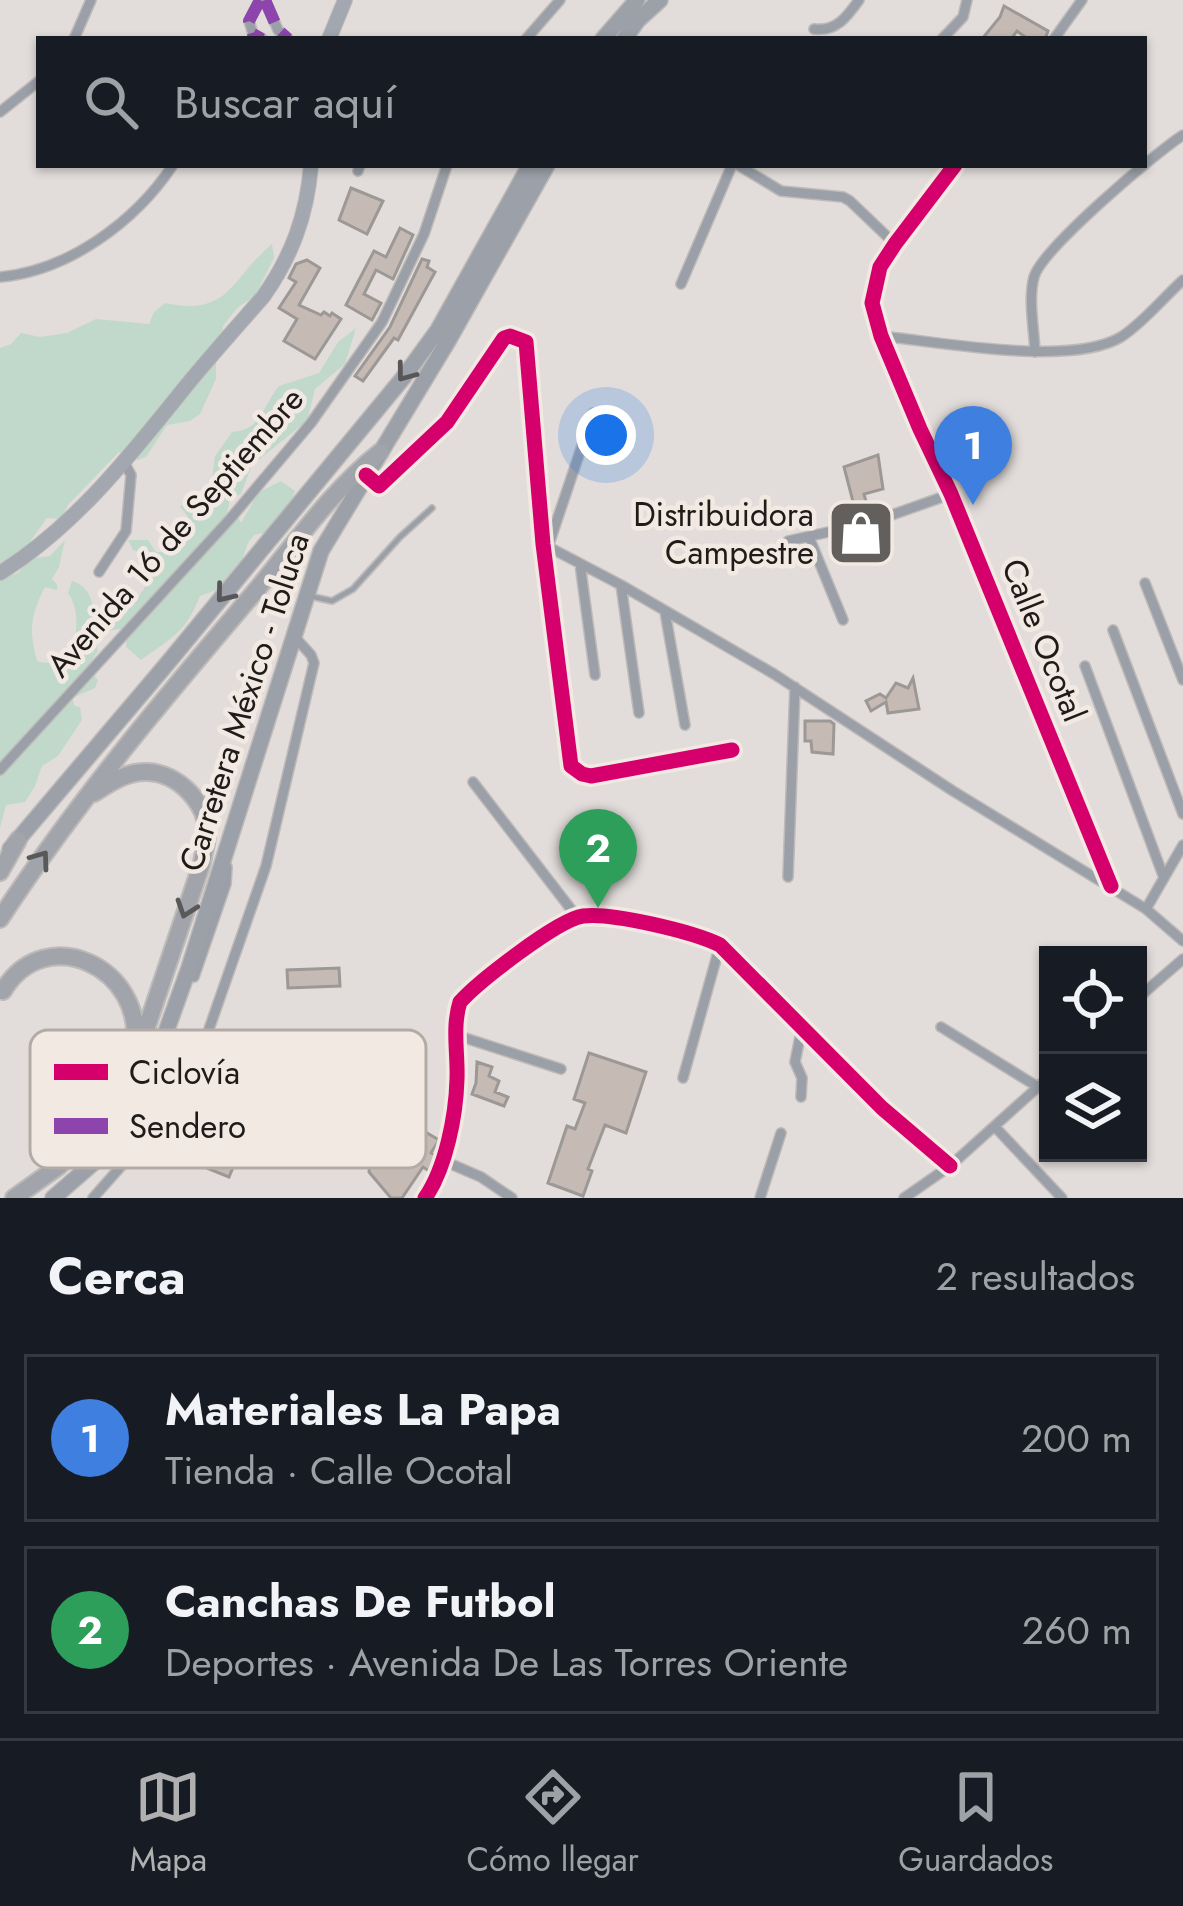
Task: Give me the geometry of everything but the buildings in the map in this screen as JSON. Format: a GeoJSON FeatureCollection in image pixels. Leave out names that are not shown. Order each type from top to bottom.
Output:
{"type":"FeatureCollection","features":[{"type":"Feature","properties":{"kind":"highway"},"geometry":{"type":"LineString","coordinates":[[0,919],[149,716],[315,520],[380,452]]}},
{"type":"Feature","properties":{"kind":"highway"},"geometry":{"type":"LineString","coordinates":[[83,800],[118,778],[147,772],[170,778],[190,791],[201,808],[208,834],[202,863],[147,1030]]}},
{"type":"Feature","properties":{"kind":"highway"},"geometry":{"type":"LineString","coordinates":[[0,872],[18,840]]}},
{"type":"Feature","properties":{"kind":"highway"},"geometry":{"type":"LineString","coordinates":[[3,991],[26,964],[51,957],[78,959],[104,970],[124,988],[135,1030]]}},
{"type":"Feature","properties":{"kind":"highway"},"geometry":{"type":"LineString","coordinates":[[14,1198],[55,1168]]}},
{"type":"Feature","properties":{"kind":"main road"},"geometry":{"type":"LineString","coordinates":[[606,36],[637,0]]}},
{"type":"Feature","properties":{"kind":"main road"},"geometry":{"type":"LineString","coordinates":[[626,36],[660,0]]}},
{"type":"Feature","properties":{"kind":"main road","name":"Carretera México - Toluca"},"geometry":{"type":"LineString","coordinates":[[0,860],[403,378],[437,330],[528,168]]}},
{"type":"Feature","properties":{"kind":"main road","name":"Carretera México - Toluca"},"geometry":{"type":"LineString","coordinates":[[167,1030],[321,550],[458,324],[545,168]]}},
{"type":"Feature","properties":{"kind":"main road","name":"Carretera México - Toluca"},"geometry":{"type":"LineString","coordinates":[[53,1198],[88,1168]]}},
{"type":"Feature","properties":{"kind":"street"},"geometry":{"type":"LineString","coordinates":[[75,36],[91,0]]}},
{"type":"Feature","properties":{"kind":"street"},"geometry":{"type":"LineString","coordinates":[[259,36],[249,27],[252,11],[262,0],[285,36]]}},
{"type":"Feature","properties":{"kind":"street"},"geometry":{"type":"LineString","coordinates":[[330,36],[345,0]]}},
{"type":"Feature","properties":{"kind":"street"},"geometry":{"type":"LineString","coordinates":[[529,36],[560,0]]}},
{"type":"Feature","properties":{"kind":"street"},"geometry":{"type":"LineString","coordinates":[[814,28],[827,30],[839,23],[859,0]]}},
{"type":"Feature","properties":{"kind":"street"},"geometry":{"type":"LineString","coordinates":[[945,36],[963,16],[967,0]]}},
{"type":"Feature","properties":{"kind":"street"},"geometry":{"type":"LineString","coordinates":[[1056,36],[1082,0]]}},
{"type":"Feature","properties":{"kind":"street"},"geometry":{"type":"LineString","coordinates":[[0,112],[36,83]]}},
{"type":"Feature","properties":{"kind":"street"},"geometry":{"type":"LineString","coordinates":[[1147,165],[1183,135]]}},
{"type":"Feature","properties":{"kind":"street"},"geometry":{"type":"LineString","coordinates":[[0,277],[27,275],[87,248],[126,217],[170,168]]}},
{"type":"Feature","properties":{"kind":"street"},"geometry":{"type":"LineString","coordinates":[[0,573],[29,555],[80,510],[124,463],[277,276],[302,225],[311,168]]}},
{"type":"Feature","properties":{"kind":"street","name":"Avenida 16 de Septiembre"},"geometry":{"type":"LineString","coordinates":[[0,770],[230,519],[311,423],[382,322],[424,234],[446,168]]}},
{"type":"Feature","properties":{"kind":"street"},"geometry":{"type":"LineString","coordinates":[[680,284],[734,168]]}},
{"type":"Feature","properties":{"kind":"street"},"geometry":{"type":"LineString","coordinates":[[740,168],[781,191],[843,197],[895,244]]}},
{"type":"Feature","properties":{"kind":"street","name":"Calle Ocotal"},"geometry":{"type":"LineString","coordinates":[[953,168],[880,267],[872,303],[881,336],[951,494],[1111,886]]}},
{"type":"Feature","properties":{"kind":"street"},"geometry":{"type":"LineString","coordinates":[[1035,352],[1033,282],[1040,263],[1144,168]]}},
{"type":"Feature","properties":{"kind":"street"},"geometry":{"type":"LineString","coordinates":[[881,336],[1035,352],[1096,347],[1125,334],[1183,280]]}},
{"type":"Feature","properties":{"kind":"street"},"geometry":{"type":"LineString","coordinates":[[366,476],[379,486],[447,422],[504,338],[526,342],[571,766],[591,776],[732,750]]}},
{"type":"Feature","properties":{"kind":"street"},"geometry":{"type":"LineString","coordinates":[[545,546],[593,413]]}},
{"type":"Feature","properties":{"kind":"street"},"geometry":{"type":"LineString","coordinates":[[99,572],[126,531],[131,475],[124,463]]}},
{"type":"Feature","properties":{"kind":"street"},"geometry":{"type":"LineString","coordinates":[[788,541],[869,523],[951,494]]}},
{"type":"Feature","properties":{"kind":"street"},"geometry":{"type":"LineString","coordinates":[[809,537],[843,620]]}},
{"type":"Feature","properties":{"kind":"street"},"geometry":{"type":"LineString","coordinates":[[545,546],[795,687],[953,791],[1111,886],[1183,941]]}},
{"type":"Feature","properties":{"kind":"street"},"geometry":{"type":"LineString","coordinates":[[580,564],[595,675]]}},
{"type":"Feature","properties":{"kind":"street"},"geometry":{"type":"LineString","coordinates":[[1145,584],[1183,680]]}},
{"type":"Feature","properties":{"kind":"street"},"geometry":{"type":"LineString","coordinates":[[621,586],[639,713]]}},
{"type":"Feature","properties":{"kind":"street"},"geometry":{"type":"LineString","coordinates":[[665,612],[685,725]]}},
{"type":"Feature","properties":{"kind":"street"},"geometry":{"type":"LineString","coordinates":[[1113,630],[1183,814]]}},
{"type":"Feature","properties":{"kind":"street"},"geometry":{"type":"LineString","coordinates":[[209,1030],[266,866],[314,663],[293,635]]}},
{"type":"Feature","properties":{"kind":"street"},"geometry":{"type":"LineString","coordinates":[[1085,667],[1164,878]]}},
{"type":"Feature","properties":{"kind":"street"},"geometry":{"type":"LineString","coordinates":[[788,877],[795,687]]}},
{"type":"Feature","properties":{"kind":"street"},"geometry":{"type":"LineString","coordinates":[[473,782],[578,917]]}},
{"type":"Feature","properties":{"kind":"street"},"geometry":{"type":"LineString","coordinates":[[173,1030],[226,884],[229,842]]}},
{"type":"Feature","properties":{"kind":"street"},"geometry":{"type":"LineString","coordinates":[[1146,909],[1183,845]]}},
{"type":"Feature","properties":{"kind":"street"},"geometry":{"type":"LineString","coordinates":[[425,1198],[444,1161],[457,1080],[458,1009],[465,996],[578,917],[607,917],[720,945],[882,1108],[950,1166]]}},
{"type":"Feature","properties":{"kind":"street"},"geometry":{"type":"LineString","coordinates":[[683,1078],[720,945]]}},
{"type":"Feature","properties":{"kind":"street"},"geometry":{"type":"LineString","coordinates":[[1147,990],[1183,959]]}},
{"type":"Feature","properties":{"kind":"street"},"geometry":{"type":"LineString","coordinates":[[801,1097],[802,1078],[795,1058],[802,1027]]}},
{"type":"Feature","properties":{"kind":"street"},"geometry":{"type":"LineString","coordinates":[[904,1198],[950,1166],[1038,1088],[941,1027]]}},
{"type":"Feature","properties":{"kind":"street"},"geometry":{"type":"LineString","coordinates":[[456,1035],[561,1069]]}},
{"type":"Feature","properties":{"kind":"street"},"geometry":{"type":"LineString","coordinates":[[996,1127],[1062,1198]]}},
{"type":"Feature","properties":{"kind":"street"},"geometry":{"type":"LineString","coordinates":[[760,1198],[781,1133]]}},
{"type":"Feature","properties":{"kind":"street"},"geometry":{"type":"LineString","coordinates":[[444,1161],[481,1177],[512,1198]]}},
{"type":"Feature","properties":{"kind":"street"},"geometry":{"type":"LineString","coordinates":[[93,1198],[119,1168]]}},
{"type":"Feature","properties":{"kind":"lane"},"geometry":{"type":"LineString","coordinates":[[305,595],[332,601],[352,590],[432,508]]}},
{"type":"Feature","properties":{"kind":"green space"},"geometry":{"type":"Polygon","coordinates":[[[272,244],[274,258],[255,296],[223,326],[216,379],[200,414],[167,425],[146,457],[138,460],[119,452],[68,505],[61,519],[47,518],[22,553],[0,570],[0,348],[21,333],[40,337],[67,333],[96,319],[149,324],[165,303],[203,305],[227,292],[272,244]]]}},
{"type":"Feature","properties":{"kind":"green space"},"geometry":{"type":"Polygon","coordinates":[[[356,328],[345,364],[315,389],[307,421],[252,465],[241,494],[230,499],[227,513],[236,512],[241,523],[259,492],[281,481],[295,491],[284,522],[273,531],[254,535],[235,579],[200,596],[183,627],[141,660],[126,647],[127,636],[120,629],[94,639],[98,651],[87,668],[98,680],[95,688],[72,698],[82,720],[58,756],[42,766],[25,802],[6,805],[0,828],[0,579],[18,573],[29,559],[50,556],[65,540],[52,579],[57,590],[45,587],[34,615],[37,661],[60,659],[73,641],[76,616],[68,593],[72,581],[89,594],[94,617],[118,622],[156,565],[150,556],[133,550],[128,540],[148,540],[156,552],[175,552],[192,533],[180,506],[210,495],[215,456],[232,432],[255,422],[279,386],[319,373],[338,342],[356,328]]]}},
{"type":"Feature","properties":{"kind":"marked path"},"geometry":{"type":"LineString","coordinates":[[257,36],[249,21],[260,0]]}},
{"type":"Feature","properties":{"kind":"marked path"},"geometry":{"type":"LineString","coordinates":[[265,0],[285,36]]}},
{"type":"Feature","properties":{"kind":"cycle path"},"geometry":{"type":"LineString","coordinates":[[953,168],[880,267],[872,303],[881,336],[951,494],[1111,886]]}},
{"type":"Feature","properties":{"kind":"cycle path"},"geometry":{"type":"LineString","coordinates":[[366,475],[379,486],[447,422],[504,338],[526,342],[543,544],[571,766],[591,776],[732,750]]}},
{"type":"Feature","properties":{"kind":"cycle path"},"geometry":{"type":"LineString","coordinates":[[425,1198],[439,1172],[452,1125],[460,1002],[537,940],[583,916],[652,924],[720,945],[882,1108],[950,1166]]}},
{"type":"Feature","properties":{"kind":"place","name":"Materiales La Papa"},"geometry":{"type":"Point","coordinates":[973,505]}},
{"type":"Feature","properties":{"kind":"place","name":"Distribuidora Campestre"},"geometry":{"type":"Point","coordinates":[861,533]}},
{"type":"Feature","properties":{"kind":"place","name":"Canchas De Futbol"},"geometry":{"type":"Point","coordinates":[598,908]}}]}
